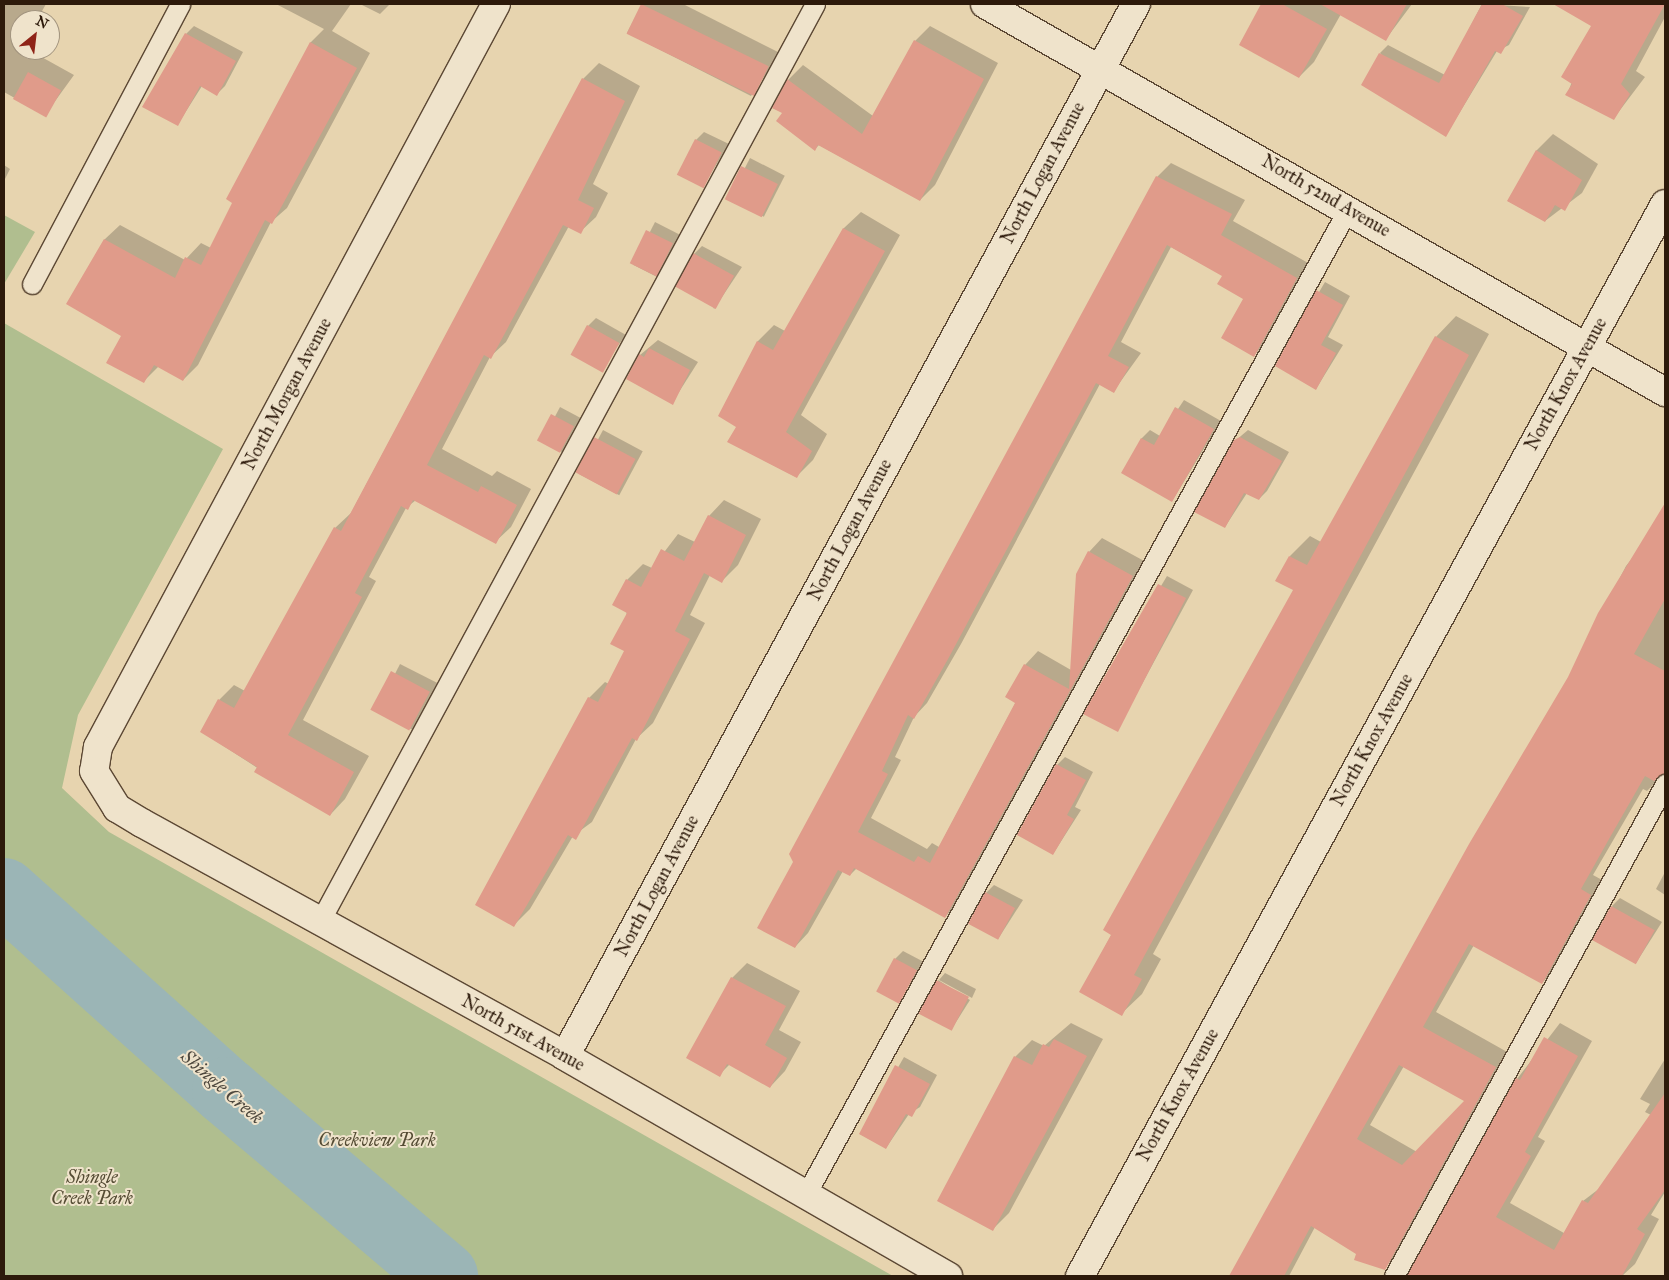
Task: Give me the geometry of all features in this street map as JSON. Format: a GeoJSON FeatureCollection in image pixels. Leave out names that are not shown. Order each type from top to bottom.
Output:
{"type":"FeatureCollection","features":[{"type":"Feature","properties":{"kind":"street","name":"North Morgan Avenue"},"geometry":{"type":"LineString","coordinates":[[102,788],[94,771],[98,746],[496,4]]}},
{"type":"Feature","properties":{"kind":"street","name":"North 52nd Avenue"},"geometry":{"type":"LineString","coordinates":[[985,4],[1348,209],[1665,392]]}},
{"type":"Feature","properties":{"kind":"street","name":"North Logan Avenue"},"geometry":{"type":"LineString","coordinates":[[565,1056],[1136,4]]}},
{"type":"Feature","properties":{"kind":"street","name":"North Knox Avenue"},"geometry":{"type":"LineString","coordinates":[[1080,1276],[1665,204]]}},
{"type":"Feature","properties":{"kind":"street","name":"North 51st Avenue"},"geometry":{"type":"LineString","coordinates":[[102,788],[118,808],[134,818],[319,923],[565,1056],[948,1276]]}},
{"type":"Feature","properties":{"kind":"lane"},"geometry":{"type":"LineString","coordinates":[[32,284],[180,4]]}},
{"type":"Feature","properties":{"kind":"lane"},"geometry":{"type":"LineString","coordinates":[[319,923],[816,4]]}},
{"type":"Feature","properties":{"kind":"lane"},"geometry":{"type":"LineString","coordinates":[[806,1196],[1348,209]]}},
{"type":"Feature","properties":{"kind":"lane"},"geometry":{"type":"LineString","coordinates":[[1394,1276],[1665,784]]}},
{"type":"Feature","properties":{"kind":"green space"},"geometry":{"type":"Polygon","coordinates":[[[4,215],[35,232],[4,284],[4,215]]]}},
{"type":"Feature","properties":{"kind":"green space","name":"Creekview Park"},"geometry":{"type":"Polygon","coordinates":[[[4,323],[223,449],[78,715],[62,788],[109,832],[893,1276],[4,1276],[4,323]]]}},
{"type":"Feature","properties":{"kind":"building"},"geometry":{"type":"Polygon","coordinates":[[[641,4],[769,66],[754,96],[627,34],[641,4]]]}},
{"type":"Feature","properties":{"kind":"building"},"geometry":{"type":"Polygon","coordinates":[[[1261,4],[1282,4],[1327,29],[1299,78],[1239,45],[1261,4]]]}},
{"type":"Feature","properties":{"kind":"building"},"geometry":{"type":"Polygon","coordinates":[[[1320,4],[1407,4],[1386,41],[1320,4]]]}},
{"type":"Feature","properties":{"kind":"building"},"geometry":{"type":"Polygon","coordinates":[[[1482,4],[1502,4],[1523,16],[1501,54],[1495,51],[1446,137],[1361,85],[1379,53],[1439,83],[1482,4]]]}},
{"type":"Feature","properties":{"kind":"building"},"geometry":{"type":"Polygon","coordinates":[[[1553,4],[1665,4],[1621,84],[1630,94],[1614,120],[1565,95],[1572,84],[1561,77],[1591,26],[1553,4]]]}},
{"type":"Feature","properties":{"kind":"building"},"geometry":{"type":"Polygon","coordinates":[[[185,33],[236,61],[217,96],[200,86],[178,126],[142,107],[185,33]]]}},
{"type":"Feature","properties":{"kind":"building"},"geometry":{"type":"Polygon","coordinates":[[[914,40],[984,79],[920,201],[818,145],[815,151],[776,121],[782,113],[772,108],[787,79],[862,134],[914,40]]]}},
{"type":"Feature","properties":{"kind":"building"},"geometry":{"type":"Polygon","coordinates":[[[310,42],[357,68],[272,224],[265,220],[183,381],[154,365],[144,383],[106,363],[121,336],[66,304],[104,239],[175,278],[185,257],[201,265],[232,203],[226,199],[310,42]]]}},
{"type":"Feature","properties":{"kind":"building"},"geometry":{"type":"Polygon","coordinates":[[[28,72],[61,90],[46,118],[13,99],[28,72]]]}},
{"type":"Feature","properties":{"kind":"building"},"geometry":{"type":"Polygon","coordinates":[[[582,78],[625,101],[578,200],[594,208],[581,234],[563,225],[491,359],[484,355],[427,465],[478,492],[481,486],[517,505],[496,544],[413,500],[408,510],[401,506],[355,593],[362,597],[288,735],[354,772],[330,816],[254,772],[257,767],[200,732],[218,699],[234,708],[334,527],[341,531],[582,78]]]}},
{"type":"Feature","properties":{"kind":"building"},"geometry":{"type":"Polygon","coordinates":[[[695,139],[722,153],[704,188],[677,175],[695,139]]]}},
{"type":"Feature","properties":{"kind":"building"},"geometry":{"type":"Polygon","coordinates":[[[1536,150],[1582,180],[1565,211],[1555,205],[1545,222],[1507,201],[1536,150]]]}},
{"type":"Feature","properties":{"kind":"building"},"geometry":{"type":"Polygon","coordinates":[[[741,166],[778,184],[762,217],[725,199],[741,166]]]}},
{"type":"Feature","properties":{"kind":"building"},"geometry":{"type":"Polygon","coordinates":[[[1156,176],[1232,214],[1221,235],[1297,278],[1254,357],[1221,338],[1243,299],[1217,284],[1222,276],[1167,245],[1108,356],[1129,367],[1114,393],[1096,383],[948,659],[914,719],[908,715],[882,771],[888,774],[858,832],[914,862],[918,856],[930,863],[1015,703],[1005,697],[1024,664],[1069,689],[1076,574],[1088,551],[1133,576],[945,918],[854,868],[850,876],[838,870],[795,948],[757,928],[793,862],[789,854],[1156,176]]]}},
{"type":"Feature","properties":{"kind":"building"},"geometry":{"type":"Polygon","coordinates":[[[843,228],[885,251],[786,432],[812,451],[797,478],[727,442],[736,427],[718,416],[757,341],[773,350],[843,228]]]}},
{"type":"Feature","properties":{"kind":"building"},"geometry":{"type":"Polygon","coordinates":[[[646,230],[673,243],[657,276],[630,263],[646,230]]]}},
{"type":"Feature","properties":{"kind":"building"},"geometry":{"type":"Polygon","coordinates":[[[693,253],[734,276],[716,309],[675,286],[693,253]]]}},
{"type":"Feature","properties":{"kind":"building"},"geometry":{"type":"Polygon","coordinates":[[[1316,290],[1343,305],[1321,345],[1336,353],[1316,390],[1275,366],[1316,290]]]}},
{"type":"Feature","properties":{"kind":"building"},"geometry":{"type":"Polygon","coordinates":[[[587,325],[619,343],[603,373],[571,355],[587,325]]]}},
{"type":"Feature","properties":{"kind":"building"},"geometry":{"type":"Polygon","coordinates":[[[1435,336],[1469,355],[1134,975],[1142,979],[1122,1016],[1079,992],[1111,935],[1103,930],[1293,590],[1275,581],[1289,556],[1307,565],[1435,336]]]}},
{"type":"Feature","properties":{"kind":"building"},"geometry":{"type":"Polygon","coordinates":[[[649,348],[690,370],[673,405],[626,379],[639,354],[644,357],[649,348]]]}},
{"type":"Feature","properties":{"kind":"building"},"geometry":{"type":"Polygon","coordinates":[[[1175,407],[1214,429],[1172,502],[1121,473],[1141,438],[1154,445],[1175,407]]]}},
{"type":"Feature","properties":{"kind":"building"},"geometry":{"type":"Polygon","coordinates":[[[551,414],[574,426],[560,453],[537,440],[551,414]]]}},
{"type":"Feature","properties":{"kind":"building"},"geometry":{"type":"Polygon","coordinates":[[[594,437],[635,459],[617,494],[575,472],[594,437]]]}},
{"type":"Feature","properties":{"kind":"building"},"geometry":{"type":"Polygon","coordinates":[[[1240,437],[1282,461],[1259,500],[1244,493],[1225,528],[1194,512],[1234,440],[1240,437]]]}},
{"type":"Feature","properties":{"kind":"building"},"geometry":{"type":"Polygon","coordinates":[[[1665,503],[1665,599],[1634,654],[1665,671],[1665,773],[1654,781],[1645,776],[1581,889],[1591,895],[1542,984],[1469,944],[1423,1027],[1496,1067],[1385,1270],[1354,1260],[1356,1254],[1311,1226],[1284,1276],[1229,1276],[1469,844],[1568,677],[1598,613],[1665,503]],[[1399,1065],[1357,1139],[1402,1165],[1464,1101],[1399,1065]]]}},
{"type":"Feature","properties":{"kind":"building"},"geometry":{"type":"Polygon","coordinates":[[[708,515],[746,535],[722,583],[704,573],[675,631],[690,639],[637,741],[632,738],[576,840],[568,835],[514,927],[475,905],[588,697],[598,702],[624,651],[610,644],[627,613],[612,605],[626,579],[641,587],[661,549],[684,561],[708,515]]]}},
{"type":"Feature","properties":{"kind":"building"},"geometry":{"type":"Polygon","coordinates":[[[1158,584],[1186,598],[1118,732],[1083,714],[1158,584]]]}},
{"type":"Feature","properties":{"kind":"building"},"geometry":{"type":"Polygon","coordinates":[[[391,671],[430,692],[409,731],[370,710],[391,671]]]}},
{"type":"Feature","properties":{"kind":"building"},"geometry":{"type":"Polygon","coordinates":[[[1056,764],[1086,780],[1067,815],[1074,819],[1053,855],[1017,835],[1056,764]]]}},
{"type":"Feature","properties":{"kind":"building"},"geometry":{"type":"Polygon","coordinates":[[[985,892],[1015,908],[998,940],[968,924],[985,892]]]}},
{"type":"Feature","properties":{"kind":"building"},"geometry":{"type":"Polygon","coordinates":[[[1611,906],[1655,930],[1636,964],[1592,940],[1611,906]]]}},
{"type":"Feature","properties":{"kind":"building"},"geometry":{"type":"Polygon","coordinates":[[[894,958],[917,970],[899,1004],[876,992],[894,958]]]}},
{"type":"Feature","properties":{"kind":"building"},"geometry":{"type":"Polygon","coordinates":[[[731,977],[786,1006],[765,1045],[787,1058],[770,1088],[727,1064],[720,1077],[686,1058],[731,977]]]}},
{"type":"Feature","properties":{"kind":"building"},"geometry":{"type":"Polygon","coordinates":[[[936,980],[969,997],[952,1031],[919,1014],[936,980]]]}},
{"type":"Feature","properties":{"kind":"building"},"geometry":{"type":"Polygon","coordinates":[[[1544,1037],[1578,1056],[1525,1152],[1531,1156],[1496,1217],[1554,1250],[1582,1200],[1588,1203],[1665,1093],[1665,1190],[1637,1229],[1645,1234],[1622,1276],[1407,1276],[1516,1078],[1520,1080],[1544,1037]]]}},
{"type":"Feature","properties":{"kind":"building"},"geometry":{"type":"Polygon","coordinates":[[[1054,1039],[1087,1056],[993,1231],[937,1201],[1014,1056],[1032,1065],[1043,1044],[1049,1047],[1054,1039]]]}},
{"type":"Feature","properties":{"kind":"building"},"geometry":{"type":"Polygon","coordinates":[[[895,1065],[930,1084],[912,1117],[906,1114],[886,1149],[859,1134],[895,1065]]]}},
{"type":"Feature","properties":{"kind":"waterway","name":"Shingle Creek"},"geometry":{"type":"LineString","coordinates":[[4,892],[226,1091],[444,1276]]}},
{"type":"Feature","properties":{"kind":"park label","name":"Shingle Creek Park"},"geometry":{"type":"Point","coordinates":[92,1188]}}]}
